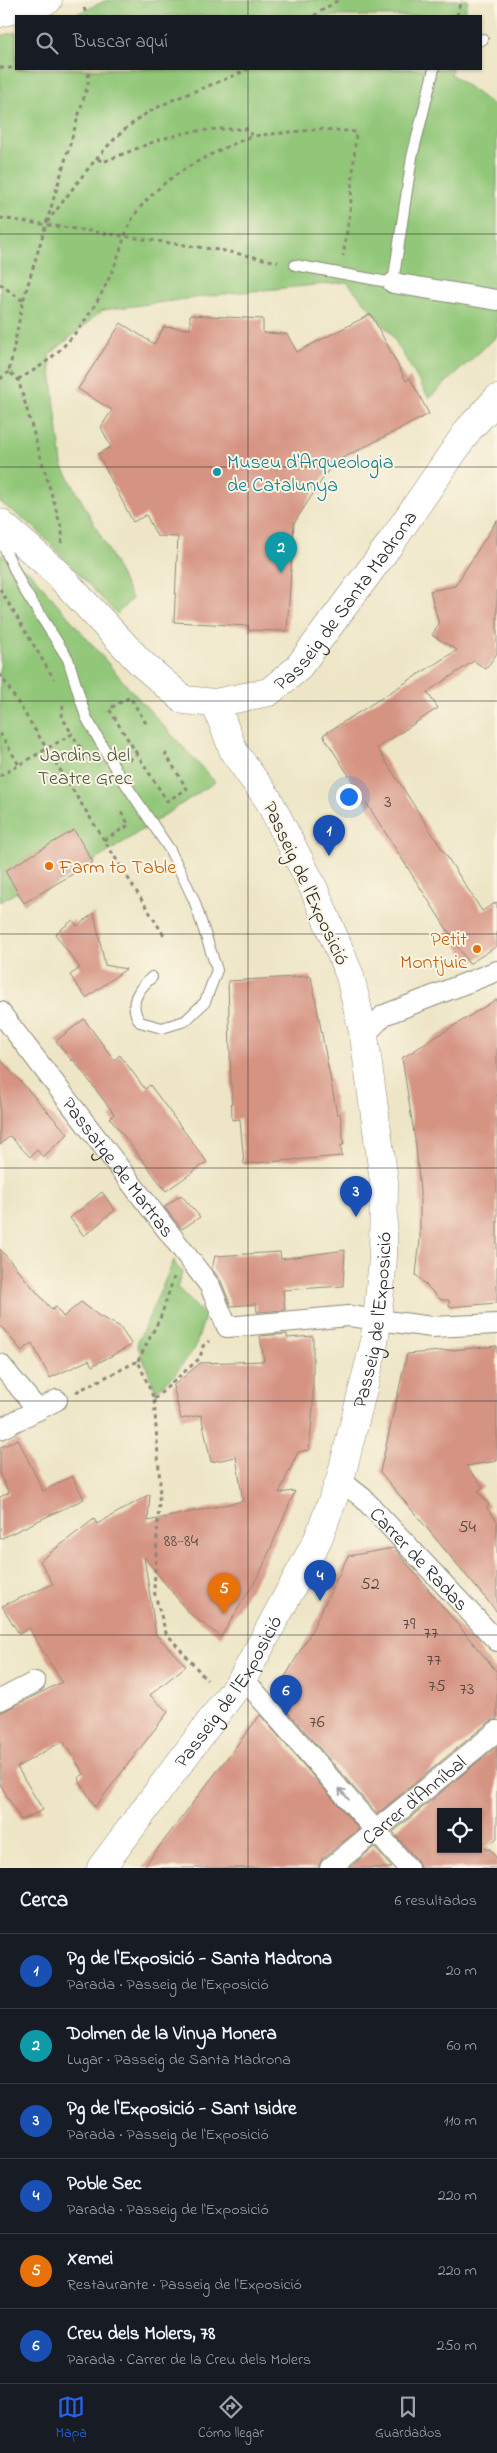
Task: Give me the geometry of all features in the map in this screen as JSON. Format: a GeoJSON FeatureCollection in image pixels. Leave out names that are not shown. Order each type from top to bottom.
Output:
{"type":"FeatureCollection","features":[{"type":"Feature","properties":{"kind":"street"},"geometry":{"type":"LineString","coordinates":[[0,13],[48,0]]}},
{"type":"Feature","properties":{"kind":"street"},"geometry":{"type":"LineString","coordinates":[[393,284],[497,300]]}},
{"type":"Feature","properties":{"kind":"street","name":"Passeig de Santa Madrona"},"geometry":{"type":"LineString","coordinates":[[0,523],[52,568],[140,663],[184,700],[214,703],[269,692],[297,669],[390,544],[469,429],[497,399]]}},
{"type":"Feature","properties":{"kind":"street","name":"Passeig de l'Exposició"},"geometry":{"type":"LineString","coordinates":[[101,1868],[219,1713],[243,1678],[318,1539],[340,1480],[373,1349],[377,1321],[383,1258],[384,1181],[364,1036],[350,976],[314,889],[268,799],[234,752],[214,703]]}},
{"type":"Feature","properties":{"kind":"street"},"geometry":{"type":"LineString","coordinates":[[364,1036],[384,1015],[497,971]]}},
{"type":"Feature","properties":{"kind":"street","name":"Passatge de Martras"},"geometry":{"type":"LineString","coordinates":[[0,1012],[210,1286],[221,1332]]}},
{"type":"Feature","properties":{"kind":"street"},"geometry":{"type":"LineString","coordinates":[[221,1332],[349,1316],[432,1327],[497,1324]]}},
{"type":"Feature","properties":{"kind":"street"},"geometry":{"type":"LineString","coordinates":[[0,1364],[38,1410]]}},
{"type":"Feature","properties":{"kind":"street"},"geometry":{"type":"LineString","coordinates":[[0,1429],[58,1400]]}},
{"type":"Feature","properties":{"kind":"street","name":"Carrer de Radas"},"geometry":{"type":"LineString","coordinates":[[340,1480],[363,1498],[497,1641]]}},
{"type":"Feature","properties":{"kind":"street"},"geometry":{"type":"LineString","coordinates":[[243,1678],[408,1868]]}},
{"type":"Feature","properties":{"kind":"street"},"geometry":{"type":"LineString","coordinates":[[0,1700],[35,1682]]}},
{"type":"Feature","properties":{"kind":"street","name":"Carrer d'Anníbal"},"geometry":{"type":"LineString","coordinates":[[330,1868],[497,1731]]}},
{"type":"Feature","properties":{"kind":"lane"},"geometry":{"type":"LineString","coordinates":[[295,265],[393,284],[412,157],[434,70]]}},
{"type":"Feature","properties":{"kind":"lane"},"geometry":{"type":"LineString","coordinates":[[0,539],[22,588],[68,659],[86,717],[115,768],[170,850],[194,900],[217,970],[205,1002],[185,1021],[162,1028],[140,1022],[134,1013],[135,998],[142,986],[152,977]]}},
{"type":"Feature","properties":{"kind":"path"},"geometry":{"type":"LineString","coordinates":[[316,15],[338,0]]}},
{"type":"Feature","properties":{"kind":"path"},"geometry":{"type":"LineString","coordinates":[[457,15],[461,0]]}},
{"type":"Feature","properties":{"kind":"path"},"geometry":{"type":"LineString","coordinates":[[84,8],[87,15]]}},
{"type":"Feature","properties":{"kind":"path"},"geometry":{"type":"LineString","coordinates":[[0,68],[15,68]]}},
{"type":"Feature","properties":{"kind":"path"},"geometry":{"type":"LineString","coordinates":[[0,379],[9,372],[23,301],[88,84],[89,70]]}},
{"type":"Feature","properties":{"kind":"path"},"geometry":{"type":"LineString","coordinates":[[45,225],[122,132],[144,116],[174,100],[246,70]]}},
{"type":"Feature","properties":{"kind":"path"},"geometry":{"type":"LineString","coordinates":[[98,159],[103,162],[158,140],[190,132],[217,129],[248,129],[252,136]]}},
{"type":"Feature","properties":{"kind":"path"},"geometry":{"type":"LineString","coordinates":[[18,379],[38,369],[54,356],[79,327],[96,304],[115,264],[124,236],[133,218],[159,189],[200,159],[252,136],[323,129],[356,132],[350,213],[341,274]]}},
{"type":"Feature","properties":{"kind":"path"},"geometry":{"type":"LineString","coordinates":[[0,218],[124,236],[295,265]]}},
{"type":"Feature","properties":{"kind":"path"},"geometry":{"type":"LineString","coordinates":[[0,284],[23,301]]}},
{"type":"Feature","properties":{"kind":"path"},"geometry":{"type":"LineString","coordinates":[[9,372],[18,379],[61,527],[63,538],[60,546]]}},
{"type":"Feature","properties":{"kind":"path"},"geometry":{"type":"LineString","coordinates":[[0,590],[59,687]]}},
{"type":"Feature","properties":{"kind":"path"},"geometry":{"type":"LineString","coordinates":[[0,674],[165,937]]}},
{"type":"Feature","properties":{"kind":"path"},"geometry":{"type":"LineString","coordinates":[[137,754],[109,709],[130,697],[147,726]]}},
{"type":"Feature","properties":{"kind":"path"},"geometry":{"type":"LineString","coordinates":[[63,702],[62,717],[74,738]]}},
{"type":"Feature","properties":{"kind":"path"},"geometry":{"type":"LineString","coordinates":[[0,733],[20,765]]}},
{"type":"Feature","properties":{"kind":"path"},"geometry":{"type":"LineString","coordinates":[[0,776],[72,734]]}},
{"type":"Feature","properties":{"kind":"path"},"geometry":{"type":"LineString","coordinates":[[58,1400],[138,1361],[161,1316],[175,1275]]}},
{"type":"Feature","properties":{"kind":"path"},"geometry":{"type":"LineString","coordinates":[[154,1399],[200,1358],[203,1346],[221,1332]]}},
{"type":"Feature","properties":{"kind":"path"},"geometry":{"type":"LineString","coordinates":[[138,1361],[154,1399],[160,1484],[154,1592],[166,1633],[207,1680]]}},
{"type":"Feature","properties":{"kind":"green space"},"geometry":{"type":"Polygon","coordinates":[[[107,0],[468,0],[464,15],[74,15],[107,0]]]}},
{"type":"Feature","properties":{"kind":"green space"},"geometry":{"type":"Polygon","coordinates":[[[15,32],[15,70],[452,70],[451,74],[497,108],[497,336],[429,398],[390,332],[347,282],[232,293],[103,310],[49,355],[62,465],[105,544],[132,599],[117,614],[34,527],[0,502],[0,36],[15,32]]]}},
{"type":"Feature","properties":{"kind":"green space","name":"Jardins del Teatre Grec"},"geometry":{"type":"Polygon","coordinates":[[[0,554],[31,573],[128,687],[215,782],[93,862],[24,903],[17,892],[0,902],[0,554]]]}},
{"type":"Feature","properties":{"kind":"green space"},"geometry":{"type":"Polygon","coordinates":[[[174,1260],[177,1267],[183,1271],[177,1287],[205,1316],[195,1348],[174,1375],[156,1391],[137,1344],[174,1260]]]}},
{"type":"Feature","properties":{"kind":"building","name":"Museu d'Arqueologia de Catalunya"},"geometry":{"type":"Polygon","coordinates":[[[371,314],[406,381],[410,378],[429,414],[333,463],[294,523],[287,631],[248,630],[249,626],[174,622],[178,537],[157,536],[146,515],[133,522],[98,454],[111,447],[101,427],[112,410],[78,389],[121,323],[154,344],[164,327],[190,329],[190,315],[263,319],[263,333],[287,334],[297,352],[371,314]]]}},
{"type":"Feature","properties":{"kind":"building"},"geometry":{"type":"Polygon","coordinates":[[[497,520],[497,653],[486,669],[474,661],[427,692],[438,708],[377,748],[482,911],[497,902],[497,946],[469,964],[323,735],[457,650],[432,635],[439,624],[430,591],[455,586],[497,520]]]}},
{"type":"Feature","properties":{"kind":"building","name":"Farm to Table"},"geometry":{"type":"Polygon","coordinates":[[[74,830],[93,862],[24,903],[5,871],[74,830]]]}},
{"type":"Feature","properties":{"kind":"building"},"geometry":{"type":"Polygon","coordinates":[[[94,913],[105,965],[126,969],[86,998],[70,975],[80,968],[55,934],[73,920],[77,926],[94,913]]]}},
{"type":"Feature","properties":{"kind":"building"},"geometry":{"type":"Polygon","coordinates":[[[311,976],[337,1114],[340,1113],[344,1145],[341,1145],[342,1156],[244,1164],[240,1119],[232,1120],[228,981],[311,976]]]}},
{"type":"Feature","properties":{"kind":"building"},"geometry":{"type":"Polygon","coordinates":[[[497,999],[497,1303],[449,1307],[449,1300],[441,1300],[416,1275],[420,1239],[420,1192],[416,1146],[402,1058],[497,999]]]}},
{"type":"Feature","properties":{"kind":"building"},"geometry":{"type":"Polygon","coordinates":[[[84,1019],[114,1060],[120,1055],[145,1089],[150,1085],[207,1162],[166,1191],[110,1118],[114,1114],[73,1059],[72,1061],[56,1041],[84,1019]]]}},
{"type":"Feature","properties":{"kind":"building"},"geometry":{"type":"Polygon","coordinates":[[[0,1059],[68,1134],[43,1157],[37,1150],[30,1157],[10,1136],[0,1145],[0,1059]]]}},
{"type":"Feature","properties":{"kind":"building"},"geometry":{"type":"Polygon","coordinates":[[[102,1192],[115,1210],[84,1236],[70,1218],[102,1192]]]}},
{"type":"Feature","properties":{"kind":"building"},"geometry":{"type":"Polygon","coordinates":[[[181,1195],[200,1217],[182,1229],[164,1207],[181,1195]]]}},
{"type":"Feature","properties":{"kind":"building"},"geometry":{"type":"Polygon","coordinates":[[[0,1249],[52,1310],[56,1307],[63,1317],[81,1302],[99,1316],[119,1326],[132,1345],[92,1366],[89,1360],[50,1378],[32,1343],[22,1351],[0,1325],[0,1249]]]}},
{"type":"Feature","properties":{"kind":"building"},"geometry":{"type":"Polygon","coordinates":[[[345,1250],[343,1286],[283,1290],[285,1310],[257,1312],[256,1304],[231,1306],[221,1281],[212,1269],[215,1256],[280,1252],[281,1259],[345,1250]]]}},
{"type":"Feature","properties":{"kind":"building"},"geometry":{"type":"Polygon","coordinates":[[[287,1334],[287,1338],[313,1336],[313,1408],[310,1442],[309,1450],[298,1452],[279,1493],[295,1491],[261,1571],[221,1637],[188,1612],[144,1557],[156,1635],[186,1666],[150,1695],[168,1712],[95,1807],[78,1778],[84,1774],[63,1741],[17,1767],[43,1810],[21,1820],[0,1784],[0,1713],[62,1682],[29,1628],[19,1634],[2,1606],[53,1584],[40,1561],[94,1519],[97,1524],[150,1494],[148,1521],[243,1501],[236,1457],[211,1462],[201,1415],[181,1419],[173,1386],[200,1363],[264,1361],[260,1336],[287,1334]]]}},
{"type":"Feature","properties":{"kind":"building"},"geometry":{"type":"Polygon","coordinates":[[[497,1346],[497,1461],[466,1466],[483,1487],[478,1491],[489,1505],[487,1508],[497,1521],[497,1612],[380,1472],[407,1354],[497,1346]]]}},
{"type":"Feature","properties":{"kind":"building"},"geometry":{"type":"Polygon","coordinates":[[[18,1439],[43,1491],[72,1476],[84,1499],[0,1539],[0,1497],[9,1493],[0,1475],[0,1448],[18,1439]]]}},
{"type":"Feature","properties":{"kind":"building"},"geometry":{"type":"Polygon","coordinates":[[[394,1548],[497,1672],[497,1719],[489,1722],[377,1814],[274,1696],[311,1632],[348,1556],[394,1548]]]}},
{"type":"Feature","properties":{"kind":"building"},"geometry":{"type":"Polygon","coordinates":[[[260,1715],[359,1829],[322,1859],[318,1868],[143,1868],[260,1715]]]}},
{"type":"Feature","properties":{"kind":"building"},"geometry":{"type":"Polygon","coordinates":[[[497,1746],[497,1838],[484,1849],[490,1849],[497,1859],[497,1868],[420,1868],[417,1860],[393,1832],[497,1746]]]}},
{"type":"Feature","properties":{"kind":"building"},"geometry":{"type":"Polygon","coordinates":[[[374,1847],[392,1868],[349,1868],[374,1847]]]}},
{"type":"Feature","properties":{"kind":"place","name":"Museu d'Arqueologia de Catalunya"},"geometry":{"type":"Point","coordinates":[217,472]}},
{"type":"Feature","properties":{"kind":"place","name":"Dolmen de la Vinya Monera"},"geometry":{"type":"Point","coordinates":[281,573]}},
{"type":"Feature","properties":{"kind":"place","name":"Pg de l'Exposició - Santa Madrona"},"geometry":{"type":"Point","coordinates":[329,856]}},
{"type":"Feature","properties":{"kind":"place","name":"Farm to Table"},"geometry":{"type":"Point","coordinates":[49,866]}},
{"type":"Feature","properties":{"kind":"place","name":"Petit Montjuic"},"geometry":{"type":"Point","coordinates":[477,949]}},
{"type":"Feature","properties":{"kind":"place","name":"Pg de l'Exposició - Sant Isidre"},"geometry":{"type":"Point","coordinates":[356,1217]}},
{"type":"Feature","properties":{"kind":"place","name":"Poble Sec"},"geometry":{"type":"Point","coordinates":[320,1601]}},
{"type":"Feature","properties":{"kind":"place","name":"Xemei"},"geometry":{"type":"Point","coordinates":[224,1614]}},
{"type":"Feature","properties":{"kind":"place","name":"Creu dels Molers, 78"},"geometry":{"type":"Point","coordinates":[286,1716]}}]}
